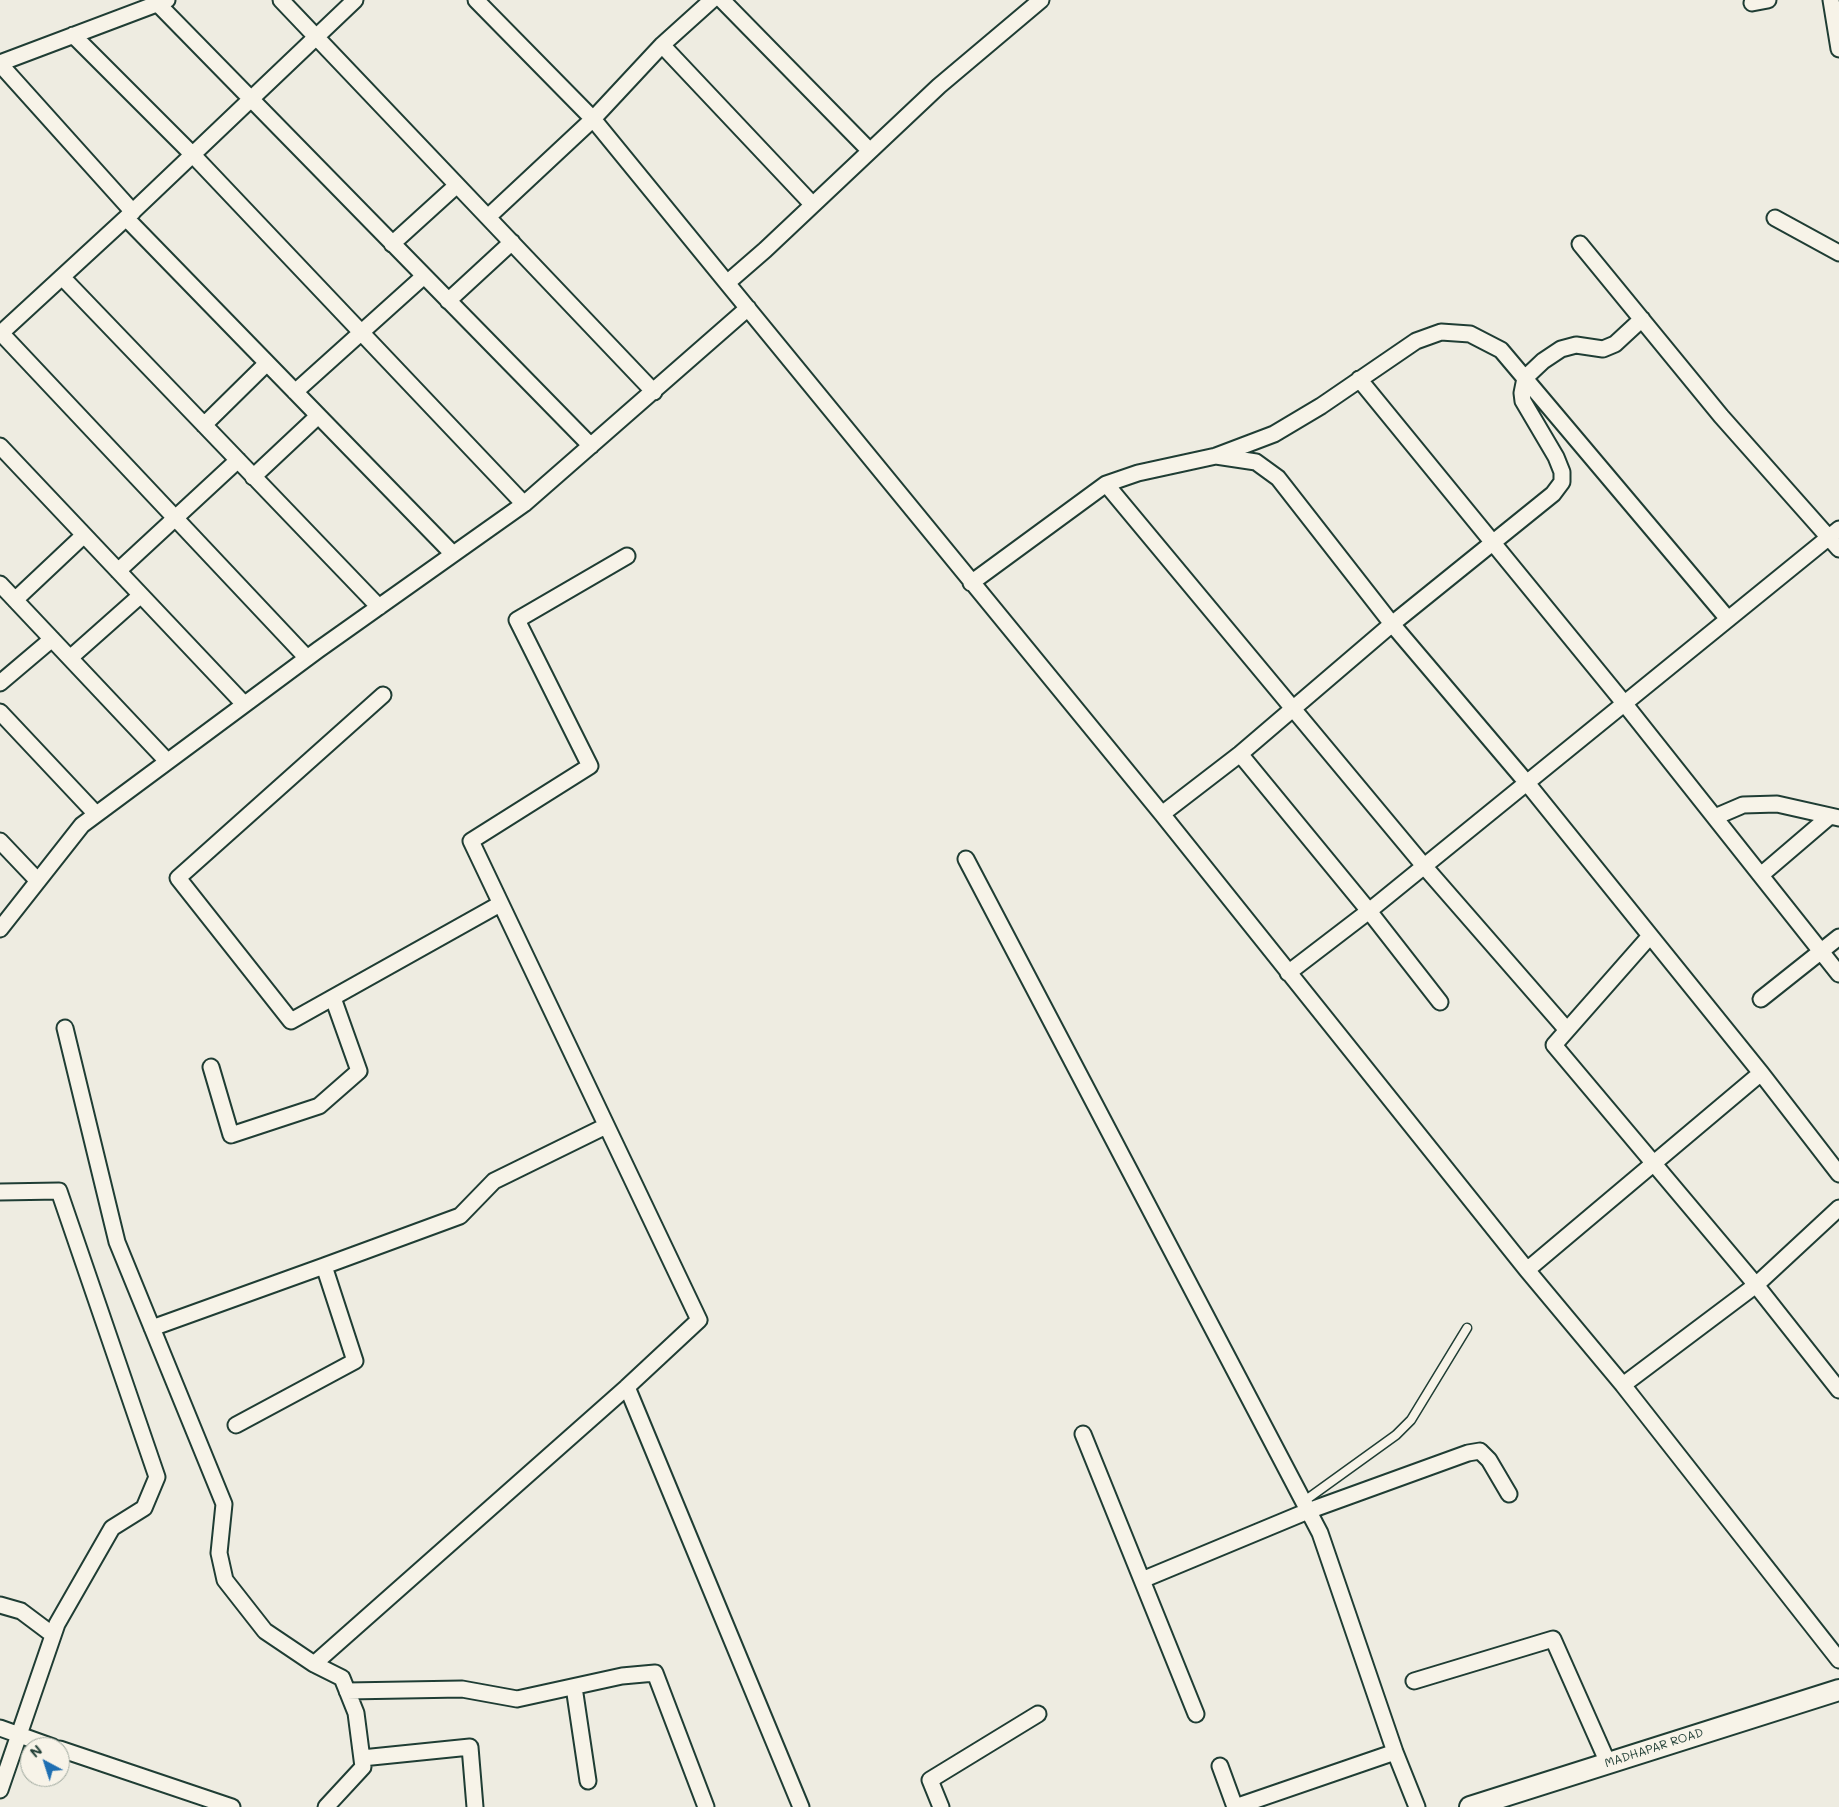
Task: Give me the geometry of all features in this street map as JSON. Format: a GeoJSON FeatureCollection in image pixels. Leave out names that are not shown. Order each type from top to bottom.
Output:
{"type":"FeatureCollection","features":[{"type":"Feature","properties":{"kind":"main road","name":"MADHAPAR ROAD"},"geometry":{"type":"LineString","coordinates":[[1470,1807],[1839,1690]]}},
{"type":"Feature","properties":{"kind":"street"},"geometry":{"type":"LineString","coordinates":[[281,0],[654,392]]}},
{"type":"Feature","properties":{"kind":"street"},"geometry":{"type":"LineString","coordinates":[[307,658],[0,333],[130,215],[355,0]]}},
{"type":"Feature","properties":{"kind":"street"},"geometry":{"type":"LineString","coordinates":[[476,0],[593,119],[1162,814],[1527,1270],[1623,1385],[1839,1660]]}},
{"type":"Feature","properties":{"kind":"street"},"geometry":{"type":"LineString","coordinates":[[488,217],[593,119],[662,45],[712,0]]}},
{"type":"Feature","properties":{"kind":"street"},"geometry":{"type":"LineString","coordinates":[[722,0],[870,151]]}},
{"type":"Feature","properties":{"kind":"street"},"geometry":{"type":"LineString","coordinates":[[727,283],[765,250],[939,86],[1040,0]]}},
{"type":"Feature","properties":{"kind":"street"},"geometry":{"type":"LineString","coordinates":[[1752,3],[1768,0]]}},
{"type":"Feature","properties":{"kind":"street"},"geometry":{"type":"LineString","coordinates":[[1831,0],[1839,49]]}},
{"type":"Feature","properties":{"kind":"street"},"geometry":{"type":"LineString","coordinates":[[452,554],[267,363],[130,215],[0,64],[163,2],[251,100],[591,446]]}},
{"type":"Feature","properties":{"kind":"street"},"geometry":{"type":"LineString","coordinates":[[73,35],[192,155],[524,504]]}},
{"type":"Feature","properties":{"kind":"street"},"geometry":{"type":"LineString","coordinates":[[662,45],[812,204]]}},
{"type":"Feature","properties":{"kind":"street"},"geometry":{"type":"LineString","coordinates":[[392,244],[457,185]]}},
{"type":"Feature","properties":{"kind":"street"},"geometry":{"type":"LineString","coordinates":[[1775,218],[1839,253]]}},
{"type":"Feature","properties":{"kind":"street"},"geometry":{"type":"LineString","coordinates":[[448,301],[512,242]]}},
{"type":"Feature","properties":{"kind":"street"},"geometry":{"type":"LineString","coordinates":[[1580,244],[1721,416],[1834,533],[1839,549]]}},
{"type":"Feature","properties":{"kind":"street"},"geometry":{"type":"LineString","coordinates":[[295,392],[424,276]]}},
{"type":"Feature","properties":{"kind":"street"},"geometry":{"type":"LineString","coordinates":[[62,277],[378,607]]}},
{"type":"Feature","properties":{"kind":"street"},"geometry":{"type":"LineString","coordinates":[[0,930],[82,825],[307,658],[524,504],[748,308]]}},
{"type":"Feature","properties":{"kind":"street"},"geometry":{"type":"LineString","coordinates":[[1162,814],[1240,754],[1392,624],[1553,494],[1562,482],[1562,472],[1556,457],[1523,401],[1522,393],[1525,378],[1543,361],[1561,349],[1576,345],[1603,349],[1614,344],[1642,319]]}},
{"type":"Feature","properties":{"kind":"street"},"geometry":{"type":"LineString","coordinates":[[971,582],[1106,484],[1216,456],[1274,434],[1321,406],[1416,341],[1441,332],[1470,334],[1501,350],[1728,619]]}},
{"type":"Feature","properties":{"kind":"street"},"geometry":{"type":"LineString","coordinates":[[204,425],[267,363]]}},
{"type":"Feature","properties":{"kind":"street"},"geometry":{"type":"LineString","coordinates":[[1359,379],[1624,703],[1839,974]]}},
{"type":"Feature","properties":{"kind":"street"},"geometry":{"type":"LineString","coordinates":[[253,477],[318,416]]}},
{"type":"Feature","properties":{"kind":"street"},"geometry":{"type":"LineString","coordinates":[[0,446],[244,704]]}},
{"type":"Feature","properties":{"kind":"street"},"geometry":{"type":"LineString","coordinates":[[1216,456],[1256,462],[1278,478],[1392,624],[1527,782],[1761,1073],[1839,1174]]}},
{"type":"Feature","properties":{"kind":"street"},"geometry":{"type":"LineString","coordinates":[[118,572],[238,460]]}},
{"type":"Feature","properties":{"kind":"street"},"geometry":{"type":"LineString","coordinates":[[1106,484],[1424,866],[1567,1030]]}},
{"type":"Feature","properties":{"kind":"street"},"geometry":{"type":"LineString","coordinates":[[1288,973],[1369,911],[1834,533]]}},
{"type":"Feature","properties":{"kind":"street"},"geometry":{"type":"LineString","coordinates":[[15,600],[84,535]]}},
{"type":"Feature","properties":{"kind":"street"},"geometry":{"type":"LineString","coordinates":[[314,1664],[700,1320],[470,841],[590,766],[517,620],[627,556]]}},
{"type":"Feature","properties":{"kind":"street"},"geometry":{"type":"LineString","coordinates":[[0,584],[168,761]]}},
{"type":"Feature","properties":{"kind":"street"},"geometry":{"type":"LineString","coordinates":[[70,658],[141,595]]}},
{"type":"Feature","properties":{"kind":"street"},"geometry":{"type":"LineString","coordinates":[[0,683],[52,639]]}},
{"type":"Feature","properties":{"kind":"street"},"geometry":{"type":"LineString","coordinates":[[383,695],[178,878],[291,1021],[500,904]]}},
{"type":"Feature","properties":{"kind":"street"},"geometry":{"type":"LineString","coordinates":[[0,712],[96,814]]}},
{"type":"Feature","properties":{"kind":"street"},"geometry":{"type":"LineString","coordinates":[[1240,754],[1369,911],[1440,1002]]}},
{"type":"Feature","properties":{"kind":"street"},"geometry":{"type":"LineString","coordinates":[[1715,817],[1742,805],[1751,804],[1777,804],[1834,817]]}},
{"type":"Feature","properties":{"kind":"street"},"geometry":{"type":"LineString","coordinates":[[1761,875],[1834,817]]}},
{"type":"Feature","properties":{"kind":"street"},"geometry":{"type":"LineString","coordinates":[[0,841],[38,881]]}},
{"type":"Feature","properties":{"kind":"street"},"geometry":{"type":"LineString","coordinates":[[966,859],[1320,1533],[1417,1807]]}},
{"type":"Feature","properties":{"kind":"street"},"geometry":{"type":"LineString","coordinates":[[1650,936],[1554,1045],[1756,1285],[1839,1390]]}},
{"type":"Feature","properties":{"kind":"street"},"geometry":{"type":"LineString","coordinates":[[1761,999],[1839,937]]}},
{"type":"Feature","properties":{"kind":"street"},"geometry":{"type":"LineString","coordinates":[[211,1067],[231,1135],[319,1106],[360,1071],[333,998]]}},
{"type":"Feature","properties":{"kind":"street"},"geometry":{"type":"LineString","coordinates":[[66,1028],[117,1242],[224,1504],[219,1553],[225,1580],[264,1631],[314,1664],[342,1678],[356,1714],[363,1767],[326,1807]]}},
{"type":"Feature","properties":{"kind":"street"},"geometry":{"type":"LineString","coordinates":[[1527,1270],[1652,1162],[1761,1073]]}},
{"type":"Feature","properties":{"kind":"street"},"geometry":{"type":"LineString","coordinates":[[152,1328],[460,1216],[494,1182],[606,1126]]}},
{"type":"Feature","properties":{"kind":"street"},"geometry":{"type":"LineString","coordinates":[[0,1192],[59,1191],[157,1477],[144,1508],[112,1528],[57,1624],[0,1790]]}},
{"type":"Feature","properties":{"kind":"street"},"geometry":{"type":"LineString","coordinates":[[1623,1385],[1756,1285],[1839,1208]]}},
{"type":"Feature","properties":{"kind":"street"},"geometry":{"type":"LineString","coordinates":[[236,1425],[355,1361],[324,1266]]}},
{"type":"Feature","properties":{"kind":"street"},"geometry":{"type":"LineString","coordinates":[[627,1387],[801,1807]]}},
{"type":"Feature","properties":{"kind":"street"},"geometry":{"type":"LineString","coordinates":[[1083,1434],[1196,1714]]}},
{"type":"Feature","properties":{"kind":"street"},"geometry":{"type":"LineString","coordinates":[[1142,1580],[1306,1506],[1480,1450],[1489,1460],[1509,1494]]}},
{"type":"Feature","properties":{"kind":"street"},"geometry":{"type":"LineString","coordinates":[[0,1605],[21,1611],[53,1635]]}},
{"type":"Feature","properties":{"kind":"street"},"geometry":{"type":"LineString","coordinates":[[1414,1682],[1553,1639],[1608,1763]]}},
{"type":"Feature","properties":{"kind":"street"},"geometry":{"type":"LineString","coordinates":[[347,1692],[462,1688],[517,1699],[622,1676],[655,1673],[706,1807]]}},
{"type":"Feature","properties":{"kind":"street"},"geometry":{"type":"LineString","coordinates":[[574,1687],[588,1780]]}},
{"type":"Feature","properties":{"kind":"street"},"geometry":{"type":"LineString","coordinates":[[941,1807],[930,1780],[1038,1714]]}},
{"type":"Feature","properties":{"kind":"street"},"geometry":{"type":"LineString","coordinates":[[0,1728],[22,1737]]}},
{"type":"Feature","properties":{"kind":"street"},"geometry":{"type":"LineString","coordinates":[[362,1758],[470,1747],[475,1807]]}},
{"type":"Feature","properties":{"kind":"street"},"geometry":{"type":"LineString","coordinates":[[70,1752],[232,1807]]}},
{"type":"Feature","properties":{"kind":"street"},"geometry":{"type":"LineString","coordinates":[[1220,1766],[1235,1807],[1396,1752]]}},
{"type":"Feature","properties":{"kind":"lane"},"geometry":{"type":"LineString","coordinates":[[1306,1506],[1396,1435],[1411,1420],[1467,1328]]}}]}
